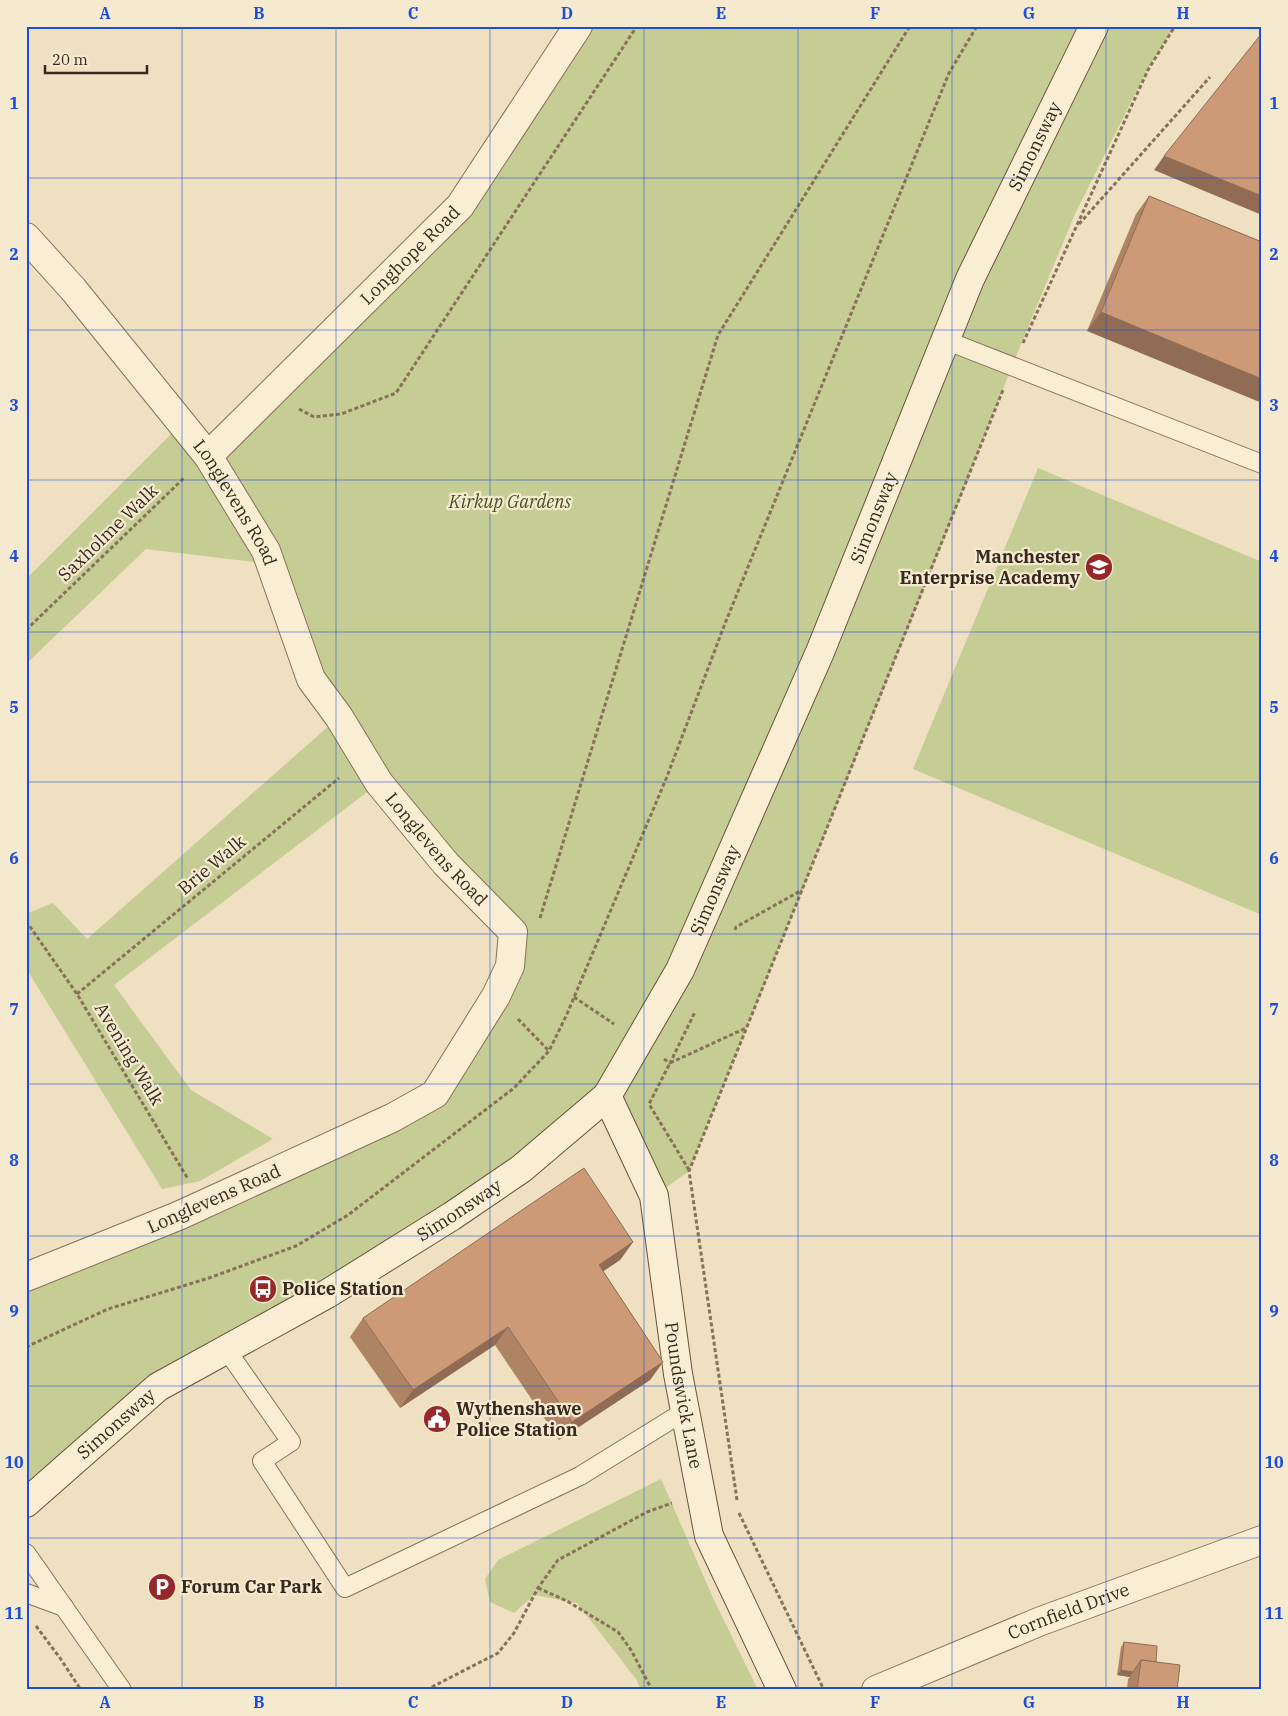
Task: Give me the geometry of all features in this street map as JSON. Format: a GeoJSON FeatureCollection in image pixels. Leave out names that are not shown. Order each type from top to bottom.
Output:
{"type":"FeatureCollection","features":[{"type":"Feature","properties":{"kind":"street","name":"Longhope Road"},"geometry":{"type":"LineString","coordinates":[[208,456],[460,206],[578,26]]}},
{"type":"Feature","properties":{"kind":"street","name":"Simonsway"},"geometry":{"type":"LineString","coordinates":[[26,1502],[158,1388],[327,1294],[452,1216],[521,1169],[607,1096],[680,970],[820,652],[970,279],[1094,26]]}},
{"type":"Feature","properties":{"kind":"street","name":"Longlevens Road"},"geometry":{"type":"LineString","coordinates":[[26,237],[73,289],[208,456],[266,551],[311,679],[339,717],[380,783],[446,864],[513,932],[510,966],[496,996],[435,1094],[392,1118],[204,1204],[26,1277]]}},
{"type":"Feature","properties":{"kind":"street","name":"Poundswick Lane"},"geometry":{"type":"LineString","coordinates":[[607,1096],[654,1196],[678,1374],[709,1536],[782,1690]]}},
{"type":"Feature","properties":{"kind":"street","name":"Cornfield Drive"},"geometry":{"type":"LineString","coordinates":[[876,1690],[1041,1622],[1262,1540]]}},
{"type":"Feature","properties":{"kind":"lane"},"geometry":{"type":"LineString","coordinates":[[945,340],[1262,464]]}},
{"type":"Feature","properties":{"kind":"lane"},"geometry":{"type":"LineString","coordinates":[[226,1349],[291,1442],[262,1461],[345,1588],[580,1476],[685,1411]]}},
{"type":"Feature","properties":{"kind":"lane"},"geometry":{"type":"LineString","coordinates":[[26,1553],[122,1690]]}},
{"type":"Feature","properties":{"kind":"lane"},"geometry":{"type":"LineString","coordinates":[[26,1593],[64,1607]]}},
{"type":"Feature","properties":{"kind":"path"},"geometry":{"type":"LineString","coordinates":[[276,389],[297,408],[314,417],[341,414],[396,392],[637,26]]}},
{"type":"Feature","properties":{"kind":"path"},"geometry":{"type":"LineString","coordinates":[[513,932],[532,942],[718,336],[910,26]]}},
{"type":"Feature","properties":{"kind":"path"},"geometry":{"type":"LineString","coordinates":[[26,1347],[108,1309],[209,1278],[296,1246],[348,1215],[514,1088],[548,1051],[567,1014],[666,778],[726,621],[949,73],[977,26]]}},
{"type":"Feature","properties":{"kind":"path"},"geometry":{"type":"LineString","coordinates":[[689,1171],[1012,366],[1148,70],[1175,26]]}},
{"type":"Feature","properties":{"kind":"path"},"geometry":{"type":"LineString","coordinates":[[1076,227],[1210,77]]}},
{"type":"Feature","properties":{"kind":"path","name":"Saxholme Walk"},"geometry":{"type":"LineString","coordinates":[[26,630],[208,456]]}},
{"type":"Feature","properties":{"kind":"path","name":"Brie Walk"},"geometry":{"type":"LineString","coordinates":[[77,994],[364,757]]}},
{"type":"Feature","properties":{"kind":"path"},"geometry":{"type":"LineString","coordinates":[[732,935],[736,927],[802,889]]}},
{"type":"Feature","properties":{"kind":"path","name":"Avening Walk"},"geometry":{"type":"LineString","coordinates":[[26,921],[77,994],[204,1204]]}},
{"type":"Feature","properties":{"kind":"path"},"geometry":{"type":"LineString","coordinates":[[496,996],[548,1051]]}},
{"type":"Feature","properties":{"kind":"path"},"geometry":{"type":"LineString","coordinates":[[699,1003],[649,1104],[689,1171],[737,1502]]}},
{"type":"Feature","properties":{"kind":"path"},"geometry":{"type":"LineString","coordinates":[[670,1063],[746,1028]]}},
{"type":"Feature","properties":{"kind":"path"},"geometry":{"type":"LineString","coordinates":[[426,1690],[498,1653],[514,1633],[538,1588],[558,1560],[647,1512],[701,1492]]}},
{"type":"Feature","properties":{"kind":"path"},"geometry":{"type":"LineString","coordinates":[[738,1512],[824,1690]]}},
{"type":"Feature","properties":{"kind":"path"},"geometry":{"type":"LineString","coordinates":[[538,1588],[567,1601],[618,1632],[631,1650],[652,1690]]}},
{"type":"Feature","properties":{"kind":"path"},"geometry":{"type":"LineString","coordinates":[[31,1622],[60,1658],[81,1690]]}},
{"type":"Feature","properties":{"kind":"green space","name":"Kirkup Gardens"},"geometry":{"type":"Polygon","coordinates":[[[578,26],[1175,26],[1147,70],[1075,214],[1012,366],[689,1171],[654,1196],[607,1097],[521,1169],[158,1387],[26,1503],[26,1277],[435,1094],[513,932],[379,783],[114,985],[191,1090],[273,1139],[200,1181],[162,1189],[26,968],[26,914],[53,903],[87,939],[339,717],[271,564],[146,549],[26,664],[26,579],[182,423],[208,455],[460,206],[578,26]]]}},
{"type":"Feature","properties":{"kind":"green space"},"geometry":{"type":"Polygon","coordinates":[[[1038,468],[1262,562],[1262,915],[913,769],[1038,468]]]}},
{"type":"Feature","properties":{"kind":"green space"},"geometry":{"type":"Polygon","coordinates":[[[661,1479],[714,1600],[758,1690],[641,1690],[636,1679],[577,1603],[534,1595],[514,1613],[490,1602],[485,1579],[498,1560],[661,1479]]]}},
{"type":"Feature","properties":{"kind":"building"},"geometry":{"type":"Polygon","coordinates":[[[1262,33],[1262,196],[1164,156],[1262,33]]]}},
{"type":"Feature","properties":{"kind":"building"},"geometry":{"type":"Polygon","coordinates":[[[1149,196],[1262,242],[1262,379],[1101,312],[1149,196]]]}},
{"type":"Feature","properties":{"kind":"building"},"geometry":{"type":"Polygon","coordinates":[[[584,1168],[633,1242],[599,1265],[663,1362],[572,1422],[508,1327],[413,1390],[363,1318],[584,1168]]]}},
{"type":"Feature","properties":{"kind":"building"},"geometry":{"type":"Polygon","coordinates":[[[1124,1642],[1157,1646],[1156,1662],[1141,1660],[1133,1672],[1121,1670],[1124,1642]]]}},
{"type":"Feature","properties":{"kind":"building"},"geometry":{"type":"Polygon","coordinates":[[[1141,1660],[1180,1665],[1177,1690],[1137,1690],[1141,1660]]]}},
{"type":"Feature","properties":{"kind":"place","name":"Manchester Enterprise Academy"},"geometry":{"type":"Point","coordinates":[1099,567]}},
{"type":"Feature","properties":{"kind":"place","name":"Police Station"},"geometry":{"type":"Point","coordinates":[263,1289]}},
{"type":"Feature","properties":{"kind":"place","name":"Wythenshawe Police Station"},"geometry":{"type":"Point","coordinates":[437,1419]}},
{"type":"Feature","properties":{"kind":"place","name":"Forum Car Park"},"geometry":{"type":"Point","coordinates":[162,1587]}}]}
